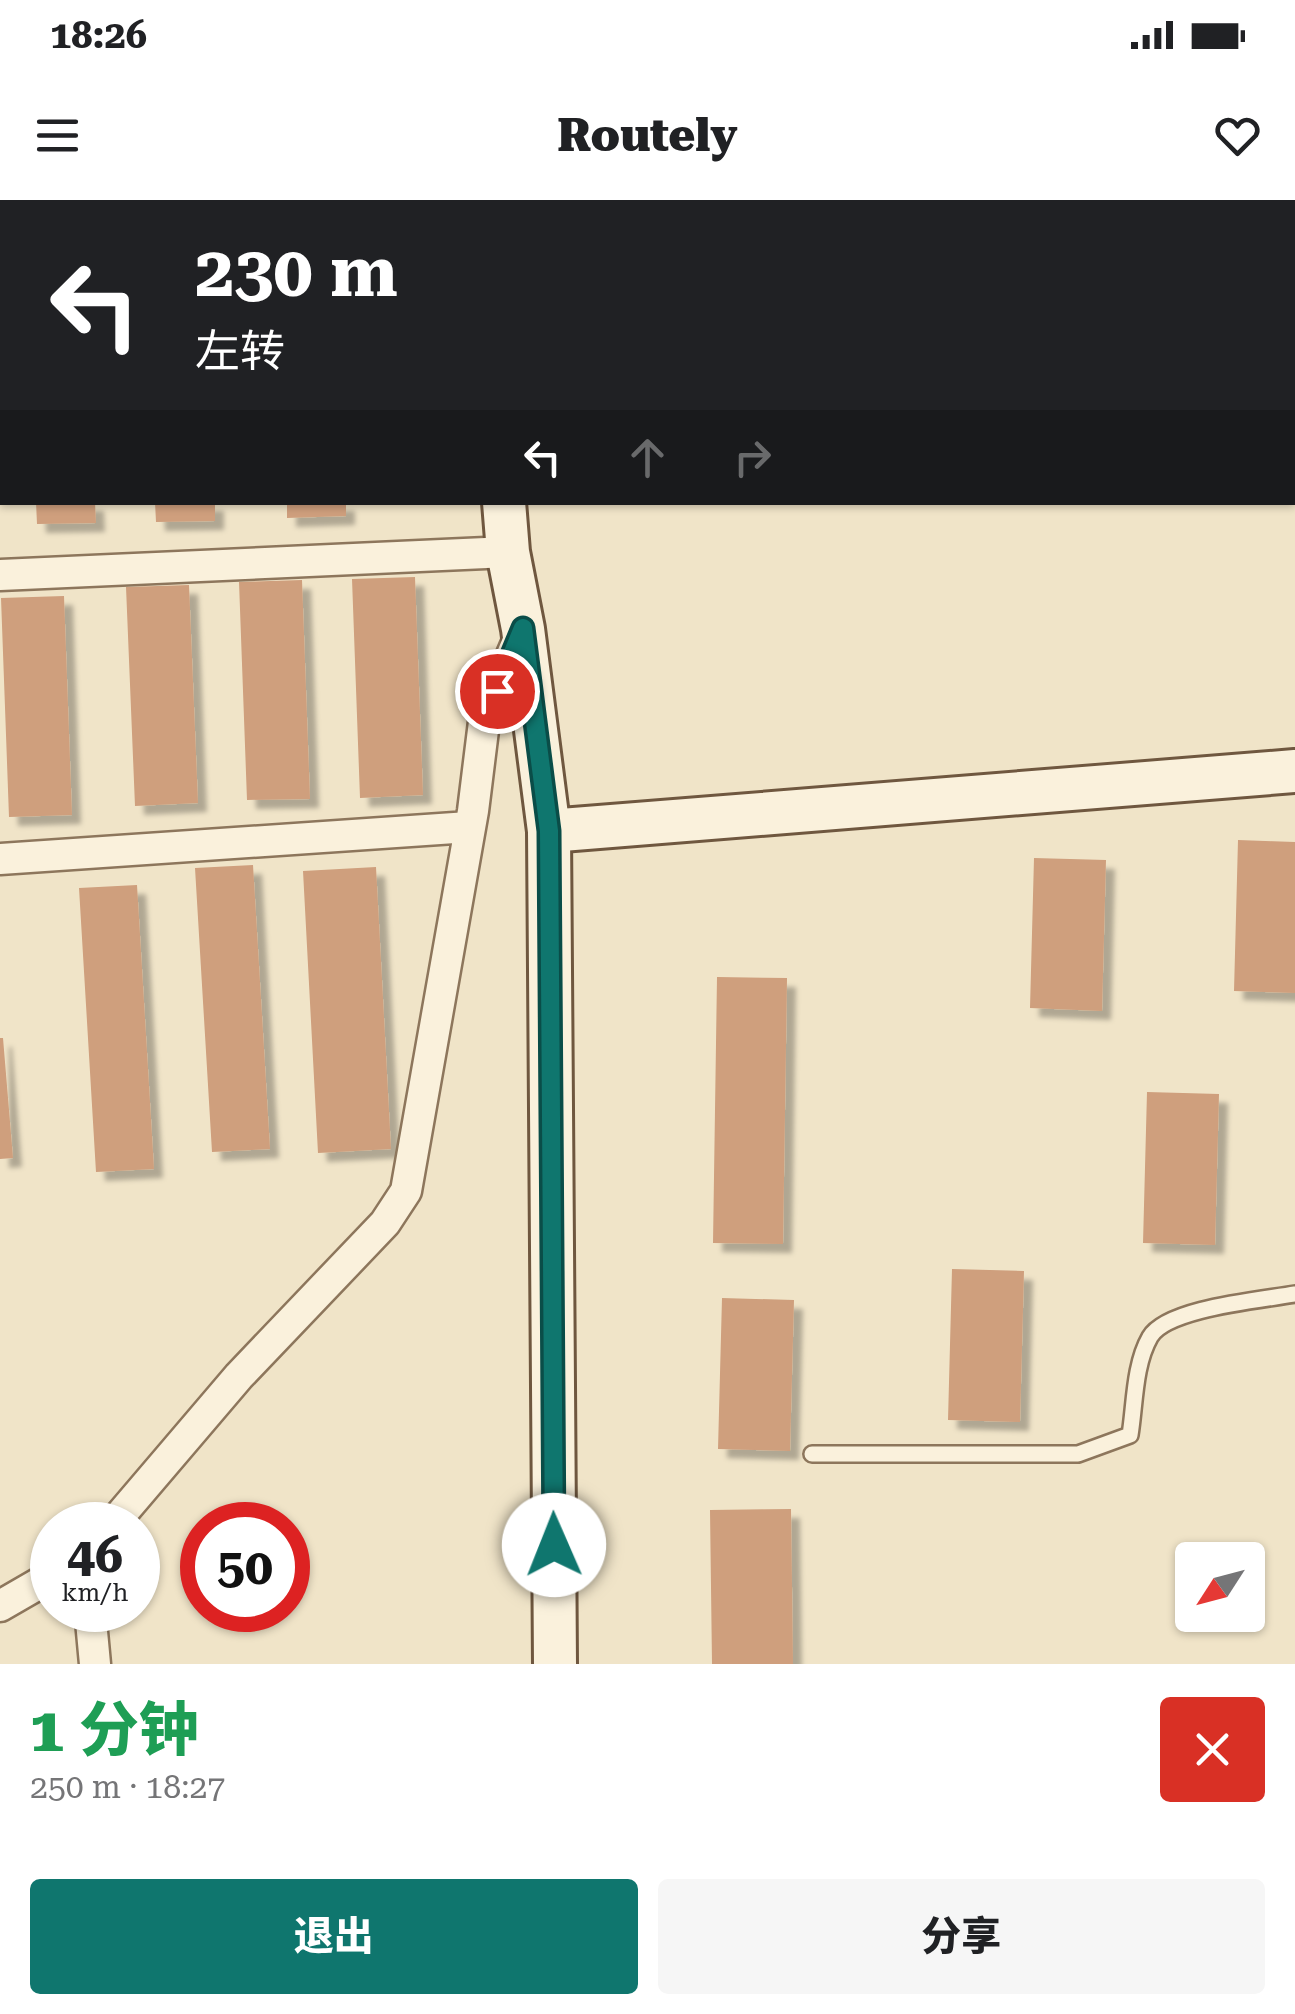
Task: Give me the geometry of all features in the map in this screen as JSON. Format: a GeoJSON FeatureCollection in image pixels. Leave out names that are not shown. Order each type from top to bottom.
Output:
{"type":"FeatureCollection","features":[{"type":"Feature","properties":{"kind":"main road"},"geometry":{"type":"LineString","coordinates":[[504,505],[549,831],[555,1664]]}},
{"type":"Feature","properties":{"kind":"main road"},"geometry":{"type":"LineString","coordinates":[[549,831],[1295,771]]}},
{"type":"Feature","properties":{"kind":"street"},"geometry":{"type":"LineString","coordinates":[[0,575],[508,552]]}},
{"type":"Feature","properties":{"kind":"street"},"geometry":{"type":"LineString","coordinates":[[131,1502],[238,1376],[386,1223],[406,1191],[470,826],[484,722],[523,628]]}},
{"type":"Feature","properties":{"kind":"street"},"geometry":{"type":"LineString","coordinates":[[0,860],[470,826]]}},
{"type":"Feature","properties":{"kind":"street"},"geometry":{"type":"LineString","coordinates":[[0,1606],[30,1589]]}},
{"type":"Feature","properties":{"kind":"street"},"geometry":{"type":"LineString","coordinates":[[92,1632],[95,1664]]}},
{"type":"Feature","properties":{"kind":"lane"},"geometry":{"type":"LineString","coordinates":[[812,1454],[1078,1454],[1130,1435],[1141,1362],[1152,1334],[1183,1314],[1295,1294]]}},
{"type":"Feature","properties":{"kind":"building"},"geometry":{"type":"Polygon","coordinates":[[[36,505],[95,505],[96,523],[37,524],[36,505]]]}},
{"type":"Feature","properties":{"kind":"building"},"geometry":{"type":"Polygon","coordinates":[[[155,505],[215,505],[215,521],[156,522],[155,505]]]}},
{"type":"Feature","properties":{"kind":"building"},"geometry":{"type":"Polygon","coordinates":[[[287,505],[346,505],[346,516],[287,518],[287,505]]]}},
{"type":"Feature","properties":{"kind":"building"},"geometry":{"type":"Polygon","coordinates":[[[415,577],[423,795],[360,798],[352,579],[415,577]]]}},
{"type":"Feature","properties":{"kind":"building"},"geometry":{"type":"Polygon","coordinates":[[[302,580],[310,799],[247,800],[239,582],[302,580]]]}},
{"type":"Feature","properties":{"kind":"building"},"geometry":{"type":"Polygon","coordinates":[[[189,585],[198,803],[135,806],[126,587],[189,585]]]}},
{"type":"Feature","properties":{"kind":"building"},"geometry":{"type":"Polygon","coordinates":[[[64,596],[72,815],[9,817],[1,598],[64,596]]]}},
{"type":"Feature","properties":{"kind":"building"},"geometry":{"type":"Polygon","coordinates":[[[1238,840],[1295,842],[1295,993],[1234,991],[1238,840]]]}},
{"type":"Feature","properties":{"kind":"building"},"geometry":{"type":"Polygon","coordinates":[[[1034,858],[1106,860],[1102,1011],[1030,1008],[1034,858]]]}},
{"type":"Feature","properties":{"kind":"building"},"geometry":{"type":"Polygon","coordinates":[[[253,865],[270,1149],[212,1152],[195,868],[253,865]]]}},
{"type":"Feature","properties":{"kind":"building"},"geometry":{"type":"Polygon","coordinates":[[[376,867],[391,1149],[318,1153],[303,871],[376,867]]]}},
{"type":"Feature","properties":{"kind":"building"},"geometry":{"type":"Polygon","coordinates":[[[137,885],[154,1169],[96,1172],[79,888],[137,885]]]}},
{"type":"Feature","properties":{"kind":"building"},"geometry":{"type":"Polygon","coordinates":[[[717,977],[787,978],[783,1244],[713,1243],[717,977]]]}},
{"type":"Feature","properties":{"kind":"building"},"geometry":{"type":"Polygon","coordinates":[[[0,1038],[13,1158],[0,1159],[0,1038]]]}},
{"type":"Feature","properties":{"kind":"building"},"geometry":{"type":"Polygon","coordinates":[[[1147,1092],[1219,1094],[1215,1245],[1143,1243],[1147,1092]]]}},
{"type":"Feature","properties":{"kind":"building"},"geometry":{"type":"Polygon","coordinates":[[[952,1269],[1024,1271],[1020,1422],[948,1420],[952,1269]]]}},
{"type":"Feature","properties":{"kind":"building"},"geometry":{"type":"Polygon","coordinates":[[[722,1298],[794,1300],[790,1451],[718,1449],[722,1298]]]}},
{"type":"Feature","properties":{"kind":"building"},"geometry":{"type":"Polygon","coordinates":[[[791,1509],[793,1664],[712,1664],[710,1510],[791,1509]]]}},
{"type":"Feature","properties":{"kind":"route"},"geometry":{"type":"LineString","coordinates":[[497,691],[523,628],[549,831],[554,1545]]}}]}
